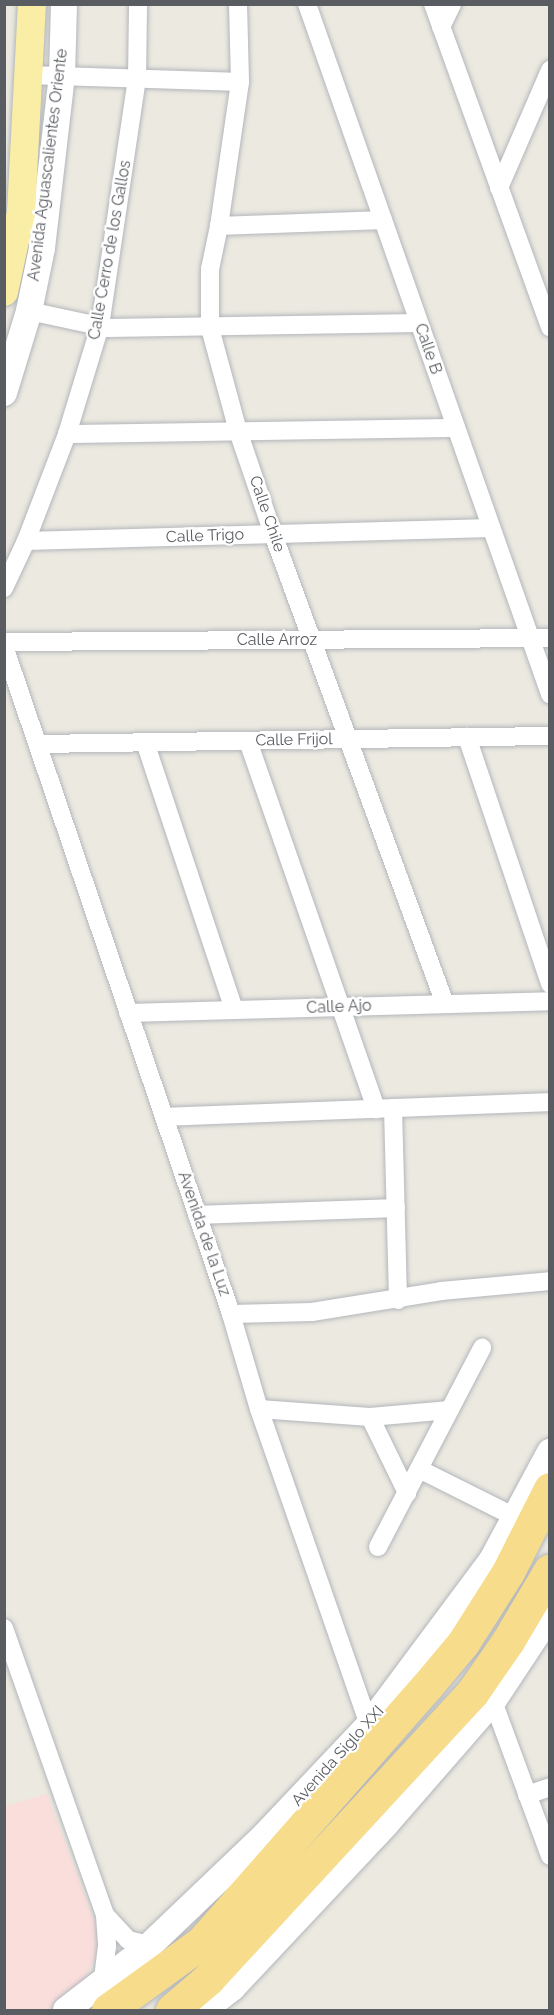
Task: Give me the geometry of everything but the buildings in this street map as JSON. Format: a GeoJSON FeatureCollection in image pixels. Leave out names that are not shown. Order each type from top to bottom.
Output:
{"type":"FeatureCollection","features":[{"type":"Feature","properties":{"kind":"highway","name":"Avenida Siglo XXI"},"geometry":{"type":"LineString","coordinates":[[105,1997],[202,1942],[427,1686],[463,1643],[508,1572],[549,1489]]}},
{"type":"Feature","properties":{"kind":"highway"},"geometry":{"type":"LineString","coordinates":[[172,2010],[208,1979],[447,1723],[472,1693],[508,1641],[549,1570]]}},
{"type":"Feature","properties":{"kind":"highway"},"geometry":{"type":"LineString","coordinates":[[427,1686],[447,1723]]}},
{"type":"Feature","properties":{"kind":"highway"},"geometry":{"type":"LineString","coordinates":[[265,1835],[300,1831]]}},
{"type":"Feature","properties":{"kind":"main road","name":"Avenida Aguascalientes Oriente"},"geometry":{"type":"LineString","coordinates":[[4,292],[21,213],[32,4]]}},
{"type":"Feature","properties":{"kind":"street","name":"Avenida Aguascalientes Oriente"},"geometry":{"type":"LineString","coordinates":[[4,393],[29,311],[42,248],[62,76],[64,4]]}},
{"type":"Feature","properties":{"kind":"street","name":"Calle Cerro de los Gallos"},"geometry":{"type":"LineString","coordinates":[[4,588],[26,541],[66,434],[100,326],[137,79],[138,4]]}},
{"type":"Feature","properties":{"kind":"street","name":"Calle Chile"},"geometry":{"type":"LineString","coordinates":[[238,4],[240,82],[219,226],[210,269],[210,328],[238,431],[273,534],[444,1004]]}},
{"type":"Feature","properties":{"kind":"street","name":"Calle B"},"geometry":{"type":"LineString","coordinates":[[307,4],[549,694]]}},
{"type":"Feature","properties":{"kind":"street"},"geometry":{"type":"LineString","coordinates":[[433,4],[549,328]]}},
{"type":"Feature","properties":{"kind":"street"},"geometry":{"type":"LineString","coordinates":[[441,27],[452,4]]}},
{"type":"Feature","properties":{"kind":"street"},"geometry":{"type":"LineString","coordinates":[[499,188],[549,70]]}},
{"type":"Feature","properties":{"kind":"street"},"geometry":{"type":"LineString","coordinates":[[29,75],[240,82]]}},
{"type":"Feature","properties":{"kind":"street"},"geometry":{"type":"LineString","coordinates":[[219,226],[383,220]]}},
{"type":"Feature","properties":{"kind":"street"},"geometry":{"type":"LineString","coordinates":[[29,311],[100,326],[210,328],[419,323]]}},
{"type":"Feature","properties":{"kind":"street"},"geometry":{"type":"LineString","coordinates":[[66,434],[456,428]]}},
{"type":"Feature","properties":{"kind":"street","name":"Calle Trigo"},"geometry":{"type":"LineString","coordinates":[[26,541],[491,528]]}},
{"type":"Feature","properties":{"kind":"street","name":"Calle Arroz"},"geometry":{"type":"LineString","coordinates":[[4,644],[549,638]]}},
{"type":"Feature","properties":{"kind":"street","name":"Avenida de la Luz"},"geometry":{"type":"LineString","coordinates":[[4,644],[231,1314],[259,1408],[369,1725]]}},
{"type":"Feature","properties":{"kind":"street","name":"Calle Frijol"},"geometry":{"type":"LineString","coordinates":[[38,744],[549,736]]}},
{"type":"Feature","properties":{"kind":"street"},"geometry":{"type":"LineString","coordinates":[[467,737],[549,984]]}},
{"type":"Feature","properties":{"kind":"street"},"geometry":{"type":"LineString","coordinates":[[248,741],[340,1007],[385,1108],[396,1208],[398,1300]]}},
{"type":"Feature","properties":{"kind":"street"},"geometry":{"type":"LineString","coordinates":[[145,742],[234,1010]]}},
{"type":"Feature","properties":{"kind":"street","name":"Calle Ajo"},"geometry":{"type":"LineString","coordinates":[[128,1013],[549,1001]]}},
{"type":"Feature","properties":{"kind":"street"},"geometry":{"type":"LineString","coordinates":[[164,1117],[549,1102]]}},
{"type":"Feature","properties":{"kind":"street"},"geometry":{"type":"LineString","coordinates":[[197,1215],[396,1208]]}},
{"type":"Feature","properties":{"kind":"street"},"geometry":{"type":"LineString","coordinates":[[231,1314],[312,1312],[398,1300],[441,1291],[549,1281]]}},
{"type":"Feature","properties":{"kind":"street"},"geometry":{"type":"LineString","coordinates":[[378,1547],[482,1348]]}},
{"type":"Feature","properties":{"kind":"street"},"geometry":{"type":"LineString","coordinates":[[259,1408],[370,1417],[450,1410]]}},
{"type":"Feature","properties":{"kind":"street"},"geometry":{"type":"LineString","coordinates":[[370,1417],[407,1493]]}},
{"type":"Feature","properties":{"kind":"street","name":"Avenida Siglo XXI"},"geometry":{"type":"LineString","coordinates":[[66,2010],[105,1997],[150,1946],[265,1835],[369,1725],[492,1560],[549,1452]]}},
{"type":"Feature","properties":{"kind":"street"},"geometry":{"type":"LineString","coordinates":[[419,1469],[514,1517]]}},
{"type":"Feature","properties":{"kind":"street"},"geometry":{"type":"LineString","coordinates":[[204,2010],[232,1988],[378,1833],[493,1701],[549,1615]]}},
{"type":"Feature","properties":{"kind":"street"},"geometry":{"type":"LineString","coordinates":[[4,1628],[105,1915],[105,1997]]}},
{"type":"Feature","properties":{"kind":"street"},"geometry":{"type":"LineString","coordinates":[[493,1701],[549,1856]]}},
{"type":"Feature","properties":{"kind":"street"},"geometry":{"type":"LineString","coordinates":[[527,1795],[549,1787]]}},
{"type":"Feature","properties":{"kind":"street"},"geometry":{"type":"LineString","coordinates":[[105,1915],[128,1940],[150,1946]]}},
{"type":"Feature","properties":{"kind":"shaded area"},"geometry":{"type":"Polygon","coordinates":[[[47,1794],[101,1939],[94,1961],[79,1988],[67,2001],[51,2010],[5,2010],[5,1806],[47,1794]]]}}]}
